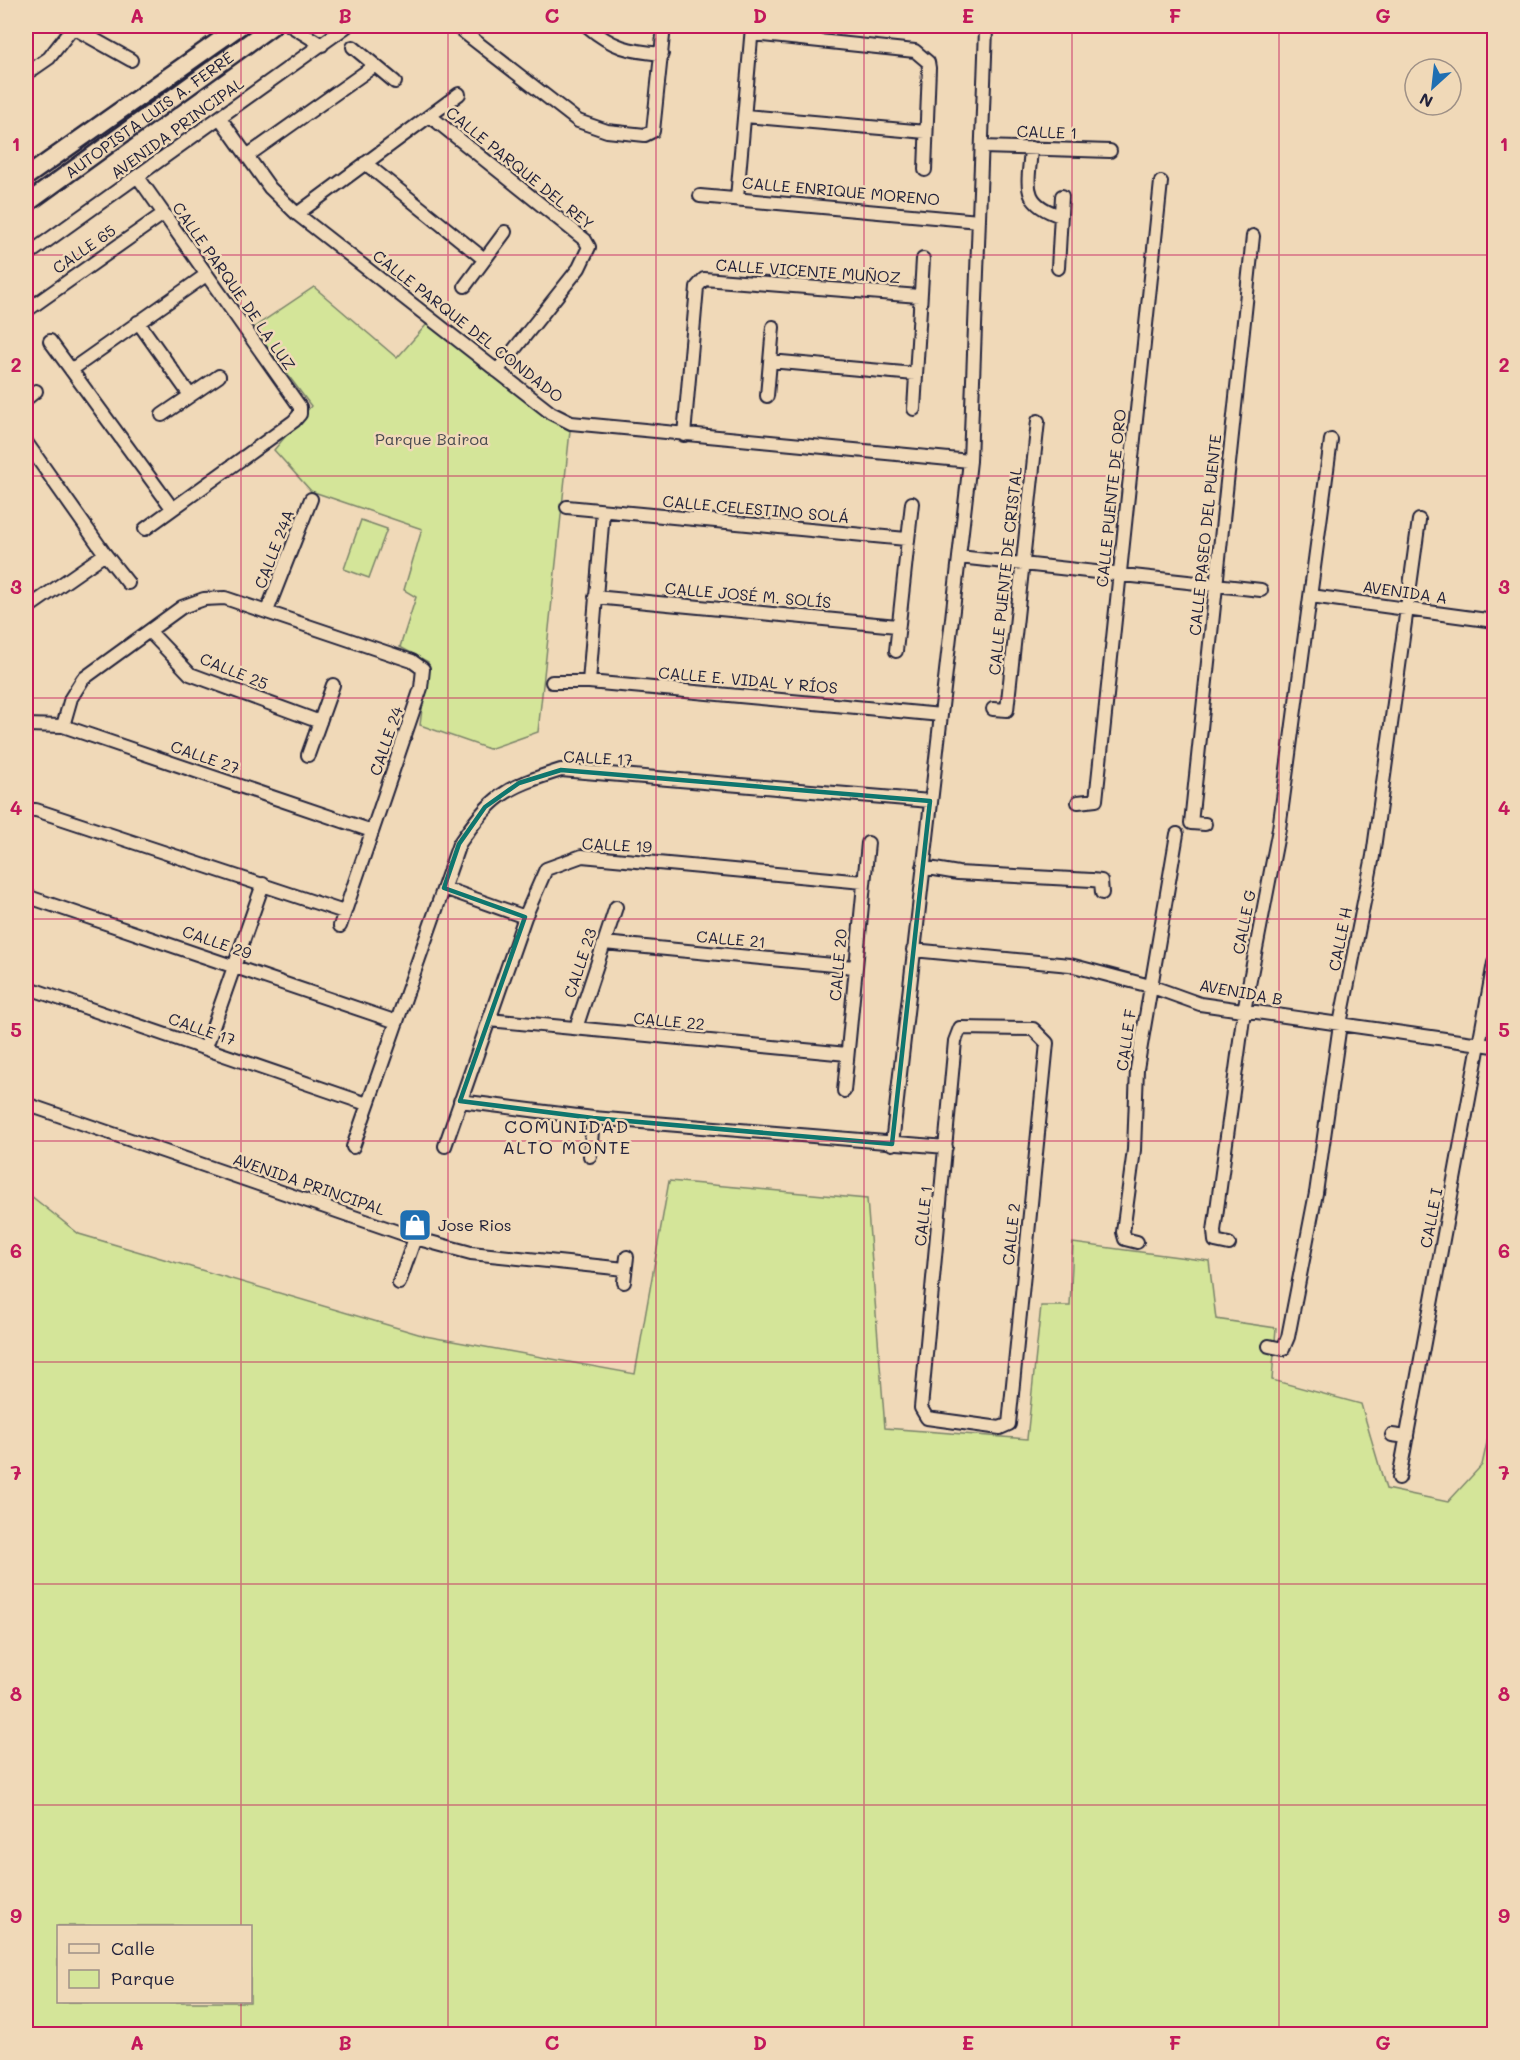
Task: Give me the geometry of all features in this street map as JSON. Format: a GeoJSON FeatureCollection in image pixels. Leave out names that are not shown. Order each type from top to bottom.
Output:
{"type":"FeatureCollection","features":[{"type":"Feature","properties":{"kind":"highway","name":"AUTOPISTA LUIS A. FERRÉ"},"geometry":{"type":"LineString","coordinates":[[26,204],[272,26]]}},
{"type":"Feature","properties":{"kind":"highway","name":"AUTOPISTA LUIS A. FERRÉ"},"geometry":{"type":"LineString","coordinates":[[26,177],[237,27]]}},
{"type":"Feature","properties":{"kind":"street"},"geometry":{"type":"LineString","coordinates":[[26,74],[49,58],[72,26],[131,60]]}},
{"type":"Feature","properties":{"kind":"street"},"geometry":{"type":"LineString","coordinates":[[291,26],[322,45]]}},
{"type":"Feature","properties":{"kind":"street","name":"AVENIDA PRINCIPAL"},"geometry":{"type":"LineString","coordinates":[[26,256],[347,26]]}},
{"type":"Feature","properties":{"kind":"street"},"geometry":{"type":"LineString","coordinates":[[456,26],[578,121],[607,131],[645,135],[653,131],[664,26]]}},
{"type":"Feature","properties":{"kind":"street"},"geometry":{"type":"LineString","coordinates":[[587,26],[605,41],[621,48],[662,54]]}},
{"type":"Feature","properties":{"kind":"street"},"geometry":{"type":"LineString","coordinates":[[892,1144],[970,461],[986,29],[984,26]]}},
{"type":"Feature","properties":{"kind":"street"},"geometry":{"type":"LineString","coordinates":[[737,198],[752,30],[915,51],[928,62],[925,170]]}},
{"type":"Feature","properties":{"kind":"street"},"geometry":{"type":"LineString","coordinates":[[353,47],[396,82]]}},
{"type":"Feature","properties":{"kind":"street"},"geometry":{"type":"LineString","coordinates":[[247,156],[374,66]]}},
{"type":"Feature","properties":{"kind":"street"},"geometry":{"type":"LineString","coordinates":[[297,214],[459,94]]}},
{"type":"Feature","properties":{"kind":"street","name":"CALLE PARQUE DEL REY"},"geometry":{"type":"LineString","coordinates":[[430,116],[585,240],[589,247],[579,268],[497,371]]}},
{"type":"Feature","properties":{"kind":"street"},"geometry":{"type":"LineString","coordinates":[[745,116],[926,132]]}},
{"type":"Feature","properties":{"kind":"street","name":"CALLE PARQUE DEL CONDADO"},"geometry":{"type":"LineString","coordinates":[[220,118],[270,188],[297,214],[551,413],[572,423],[970,461]]}},
{"type":"Feature","properties":{"kind":"street","name":"CALLE 1"},"geometry":{"type":"LineString","coordinates":[[982,147],[1110,151]]}},
{"type":"Feature","properties":{"kind":"street"},"geometry":{"type":"LineString","coordinates":[[1031,148],[1029,195],[1033,202],[1061,216]]}},
{"type":"Feature","properties":{"kind":"street"},"geometry":{"type":"LineString","coordinates":[[365,163],[484,259]]}},
{"type":"Feature","properties":{"kind":"street","name":"CALLE PARQUE DE LA LUZ"},"geometry":{"type":"LineString","coordinates":[[138,177],[300,407],[300,414],[172,508]]}},
{"type":"Feature","properties":{"kind":"street","name":"CALLE PUENTE DE ORO"},"geometry":{"type":"LineString","coordinates":[[1078,802],[1096,800],[1161,182]]}},
{"type":"Feature","properties":{"kind":"street","name":"CALLE ENRIQUE MORENO"},"geometry":{"type":"LineString","coordinates":[[700,196],[979,221]]}},
{"type":"Feature","properties":{"kind":"street"},"geometry":{"type":"LineString","coordinates":[[1058,268],[1062,196]]}},
{"type":"Feature","properties":{"kind":"street","name":"CALLE 65"},"geometry":{"type":"LineString","coordinates":[[26,311],[163,214]]}},
{"type":"Feature","properties":{"kind":"street"},"geometry":{"type":"LineString","coordinates":[[465,286],[505,232]]}},
{"type":"Feature","properties":{"kind":"street","name":"CALLE PASEO DEL PUENTE"},"geometry":{"type":"LineString","coordinates":[[1205,824],[1191,823],[1253,236]]}},
{"type":"Feature","properties":{"kind":"street"},"geometry":{"type":"LineString","coordinates":[[914,409],[923,259]]}},
{"type":"Feature","properties":{"kind":"street"},"geometry":{"type":"LineString","coordinates":[[71,370],[206,275]]}},
{"type":"Feature","properties":{"kind":"street","name":"CALLE VICENTE MUÑOZ"},"geometry":{"type":"LineString","coordinates":[[684,435],[697,286],[704,279],[920,296]]}},
{"type":"Feature","properties":{"kind":"street"},"geometry":{"type":"LineString","coordinates":[[138,322],[190,395]]}},
{"type":"Feature","properties":{"kind":"street"},"geometry":{"type":"LineString","coordinates":[[767,396],[773,327]]}},
{"type":"Feature","properties":{"kind":"street"},"geometry":{"type":"LineString","coordinates":[[50,341],[172,508],[145,529]]}},
{"type":"Feature","properties":{"kind":"street"},"geometry":{"type":"LineString","coordinates":[[770,361],[915,374]]}},
{"type":"Feature","properties":{"kind":"street"},"geometry":{"type":"LineString","coordinates":[[162,415],[219,376]]}},
{"type":"Feature","properties":{"kind":"street","name":"CALLE PUENTE DE CRISTAL"},"geometry":{"type":"LineString","coordinates":[[993,709],[1007,710],[1038,422]]}},
{"type":"Feature","properties":{"kind":"street","name":"CALLE G"},"geometry":{"type":"LineString","coordinates":[[1229,1244],[1215,1241],[1214,1231],[1244,1011],[1279,829],[1331,440]]}},
{"type":"Feature","properties":{"kind":"street"},"geometry":{"type":"LineString","coordinates":[[26,441],[105,555],[128,583]]}},
{"type":"Feature","properties":{"kind":"street","name":"CALLE 24A"},"geometry":{"type":"LineString","coordinates":[[267,611],[311,499]]}},
{"type":"Feature","properties":{"kind":"street"},"geometry":{"type":"LineString","coordinates":[[896,651],[906,539],[912,503]]}},
{"type":"Feature","properties":{"kind":"street","name":"CALLE CELESTINO SOLÁ"},"geometry":{"type":"LineString","coordinates":[[567,507],[906,539]]}},
{"type":"Feature","properties":{"kind":"street"},"geometry":{"type":"LineString","coordinates":[[589,682],[603,512]]}},
{"type":"Feature","properties":{"kind":"street","name":"CALLE H"},"geometry":{"type":"LineString","coordinates":[[1269,1346],[1283,1348],[1288,1337],[1316,1193],[1340,1024],[1373,856],[1419,520]]}},
{"type":"Feature","properties":{"kind":"street"},"geometry":{"type":"LineString","coordinates":[[26,609],[105,555]]}},
{"type":"Feature","properties":{"kind":"street"},"geometry":{"type":"LineString","coordinates":[[959,557],[1261,590]]}},
{"type":"Feature","properties":{"kind":"street","name":"AVENIDA A"},"geometry":{"type":"LineString","coordinates":[[1311,596],[1494,621]]}},
{"type":"Feature","properties":{"kind":"street","name":"CALLE JOSÉ M. SOLÍS"},"geometry":{"type":"LineString","coordinates":[[595,597],[897,626]]}},
{"type":"Feature","properties":{"kind":"street","name":"CALLE 24"},"geometry":{"type":"LineString","coordinates":[[63,726],[71,698],[83,679],[182,607],[204,599],[225,598],[412,661],[423,669],[421,688],[340,926]]}},
{"type":"Feature","properties":{"kind":"street","name":"CALLE 25"},"geometry":{"type":"LineString","coordinates":[[149,630],[190,674],[320,722]]}},
{"type":"Feature","properties":{"kind":"street","name":"CALLE E. VIDAL Y RÍOS"},"geometry":{"type":"LineString","coordinates":[[552,682],[589,682],[941,715]]}},
{"type":"Feature","properties":{"kind":"street"},"geometry":{"type":"LineString","coordinates":[[308,755],[333,685]]}},
{"type":"Feature","properties":{"kind":"street","name":"CALLE 27"},"geometry":{"type":"LineString","coordinates":[[26,725],[63,726],[372,831]]}},
{"type":"Feature","properties":{"kind":"street","name":"CALLE 17"},"geometry":{"type":"LineString","coordinates":[[353,1147],[459,844],[485,807],[519,783],[561,770],[930,801]]}},
{"type":"Feature","properties":{"kind":"street"},"geometry":{"type":"LineString","coordinates":[[26,810],[36,810],[344,912]]}},
{"type":"Feature","properties":{"kind":"street","name":"CALLE F"},"geometry":{"type":"LineString","coordinates":[[1137,1242],[1125,1239],[1123,1232],[1134,1150],[1137,1069],[1177,834]]}},
{"type":"Feature","properties":{"kind":"street","name":"CALLE 20"},"geometry":{"type":"LineString","coordinates":[[844,1091],[854,968],[868,843]]}},
{"type":"Feature","properties":{"kind":"street","name":"CALLE 19"},"geometry":{"type":"LineString","coordinates":[[445,1146],[525,917],[546,869],[582,856],[863,882]]}},
{"type":"Feature","properties":{"kind":"street"},"geometry":{"type":"LineString","coordinates":[[922,867],[958,873],[1101,881],[1102,892]]}},
{"type":"Feature","properties":{"kind":"street"},"geometry":{"type":"LineString","coordinates":[[206,1047],[263,884]]}},
{"type":"Feature","properties":{"kind":"street"},"geometry":{"type":"LineString","coordinates":[[444,888],[525,917]]}},
{"type":"Feature","properties":{"kind":"street","name":"CALLE 29"},"geometry":{"type":"LineString","coordinates":[[26,896],[397,1022]]}},
{"type":"Feature","properties":{"kind":"street","name":"CALLE 23"},"geometry":{"type":"LineString","coordinates":[[576,1028],[615,907]]}},
{"type":"Feature","properties":{"kind":"street","name":"CALLE 21"},"geometry":{"type":"LineString","coordinates":[[604,944],[854,968]]}},
{"type":"Feature","properties":{"kind":"street","name":"AVENIDA B"},"geometry":{"type":"LineString","coordinates":[[913,950],[1070,965],[1150,986],[1200,1004],[1494,1046]]}},
{"type":"Feature","properties":{"kind":"street","name":"CALLE I"},"geometry":{"type":"LineString","coordinates":[[1399,1478],[1493,981],[1494,963]]}},
{"type":"Feature","properties":{"kind":"street","name":"CALLE 17"},"geometry":{"type":"LineString","coordinates":[[26,987],[367,1104]]}},
{"type":"Feature","properties":{"kind":"street","name":"CALLE 22"},"geometry":{"type":"LineString","coordinates":[[489,1020],[847,1054]]}},
{"type":"Feature","properties":{"kind":"street","name":"CALLE 1"},"geometry":{"type":"LineString","coordinates":[[921,1408],[955,1041],[960,1028]]}},
{"type":"Feature","properties":{"kind":"street","name":"CALLE 2"},"geometry":{"type":"LineString","coordinates":[[921,1408],[927,1418],[1000,1428],[1010,1424],[1047,1043],[1033,1029],[960,1028]]}},
{"type":"Feature","properties":{"kind":"street"},"geometry":{"type":"LineString","coordinates":[[460,1101],[593,1118],[946,1147]]}},
{"type":"Feature","properties":{"kind":"street","name":"AVENIDA PRINCIPAL"},"geometry":{"type":"LineString","coordinates":[[26,1104],[415,1238],[471,1252],[625,1269]]}},
{"type":"Feature","properties":{"kind":"street"},"geometry":{"type":"LineString","coordinates":[[590,1156],[593,1118]]}},
{"type":"Feature","properties":{"kind":"street"},"geometry":{"type":"LineString","coordinates":[[399,1283],[415,1238]]}},
{"type":"Feature","properties":{"kind":"street"},"geometry":{"type":"LineString","coordinates":[[1392,1435],[1407,1437]]}},
{"type":"Feature","properties":{"kind":"highlighted area"},"geometry":{"type":"Polygon","coordinates":[[[561,770],[930,801],[892,1144],[593,1118],[460,1101],[525,917],[444,888],[459,844],[485,807],[519,783],[561,770]]]}},
{"type":"Feature","properties":{"kind":"green space","name":"Parque Bairoa"},"geometry":{"type":"Polygon","coordinates":[[[314,287],[397,358],[427,324],[570,431],[538,732],[489,749],[420,725],[428,662],[400,647],[416,597],[404,590],[422,529],[311,491],[274,450],[311,406],[253,328],[314,287]]]}},
{"type":"Feature","properties":{"kind":"green space"},"geometry":{"type":"Polygon","coordinates":[[[361,520],[387,529],[369,578],[344,569],[361,520]]]}},
{"type":"Feature","properties":{"kind":"green space"},"geometry":{"type":"Polygon","coordinates":[[[669,1181],[867,1199],[885,1428],[1027,1439],[1041,1306],[1070,1306],[1073,1243],[1209,1261],[1216,1319],[1276,1328],[1272,1380],[1361,1404],[1386,1489],[1448,1502],[1482,1465],[1494,1411],[1494,2034],[26,2034],[26,1192],[79,1234],[425,1336],[635,1374],[669,1181]]]}},
{"type":"Feature","properties":{"kind":"place","name":"Jose Rios"},"geometry":{"type":"Point","coordinates":[415,1225]}},
{"type":"Feature","properties":{"kind":"district","name":"COMUNIDAD ALTO MONTE"},"geometry":{"type":"Point","coordinates":[567,1137]}}]}
